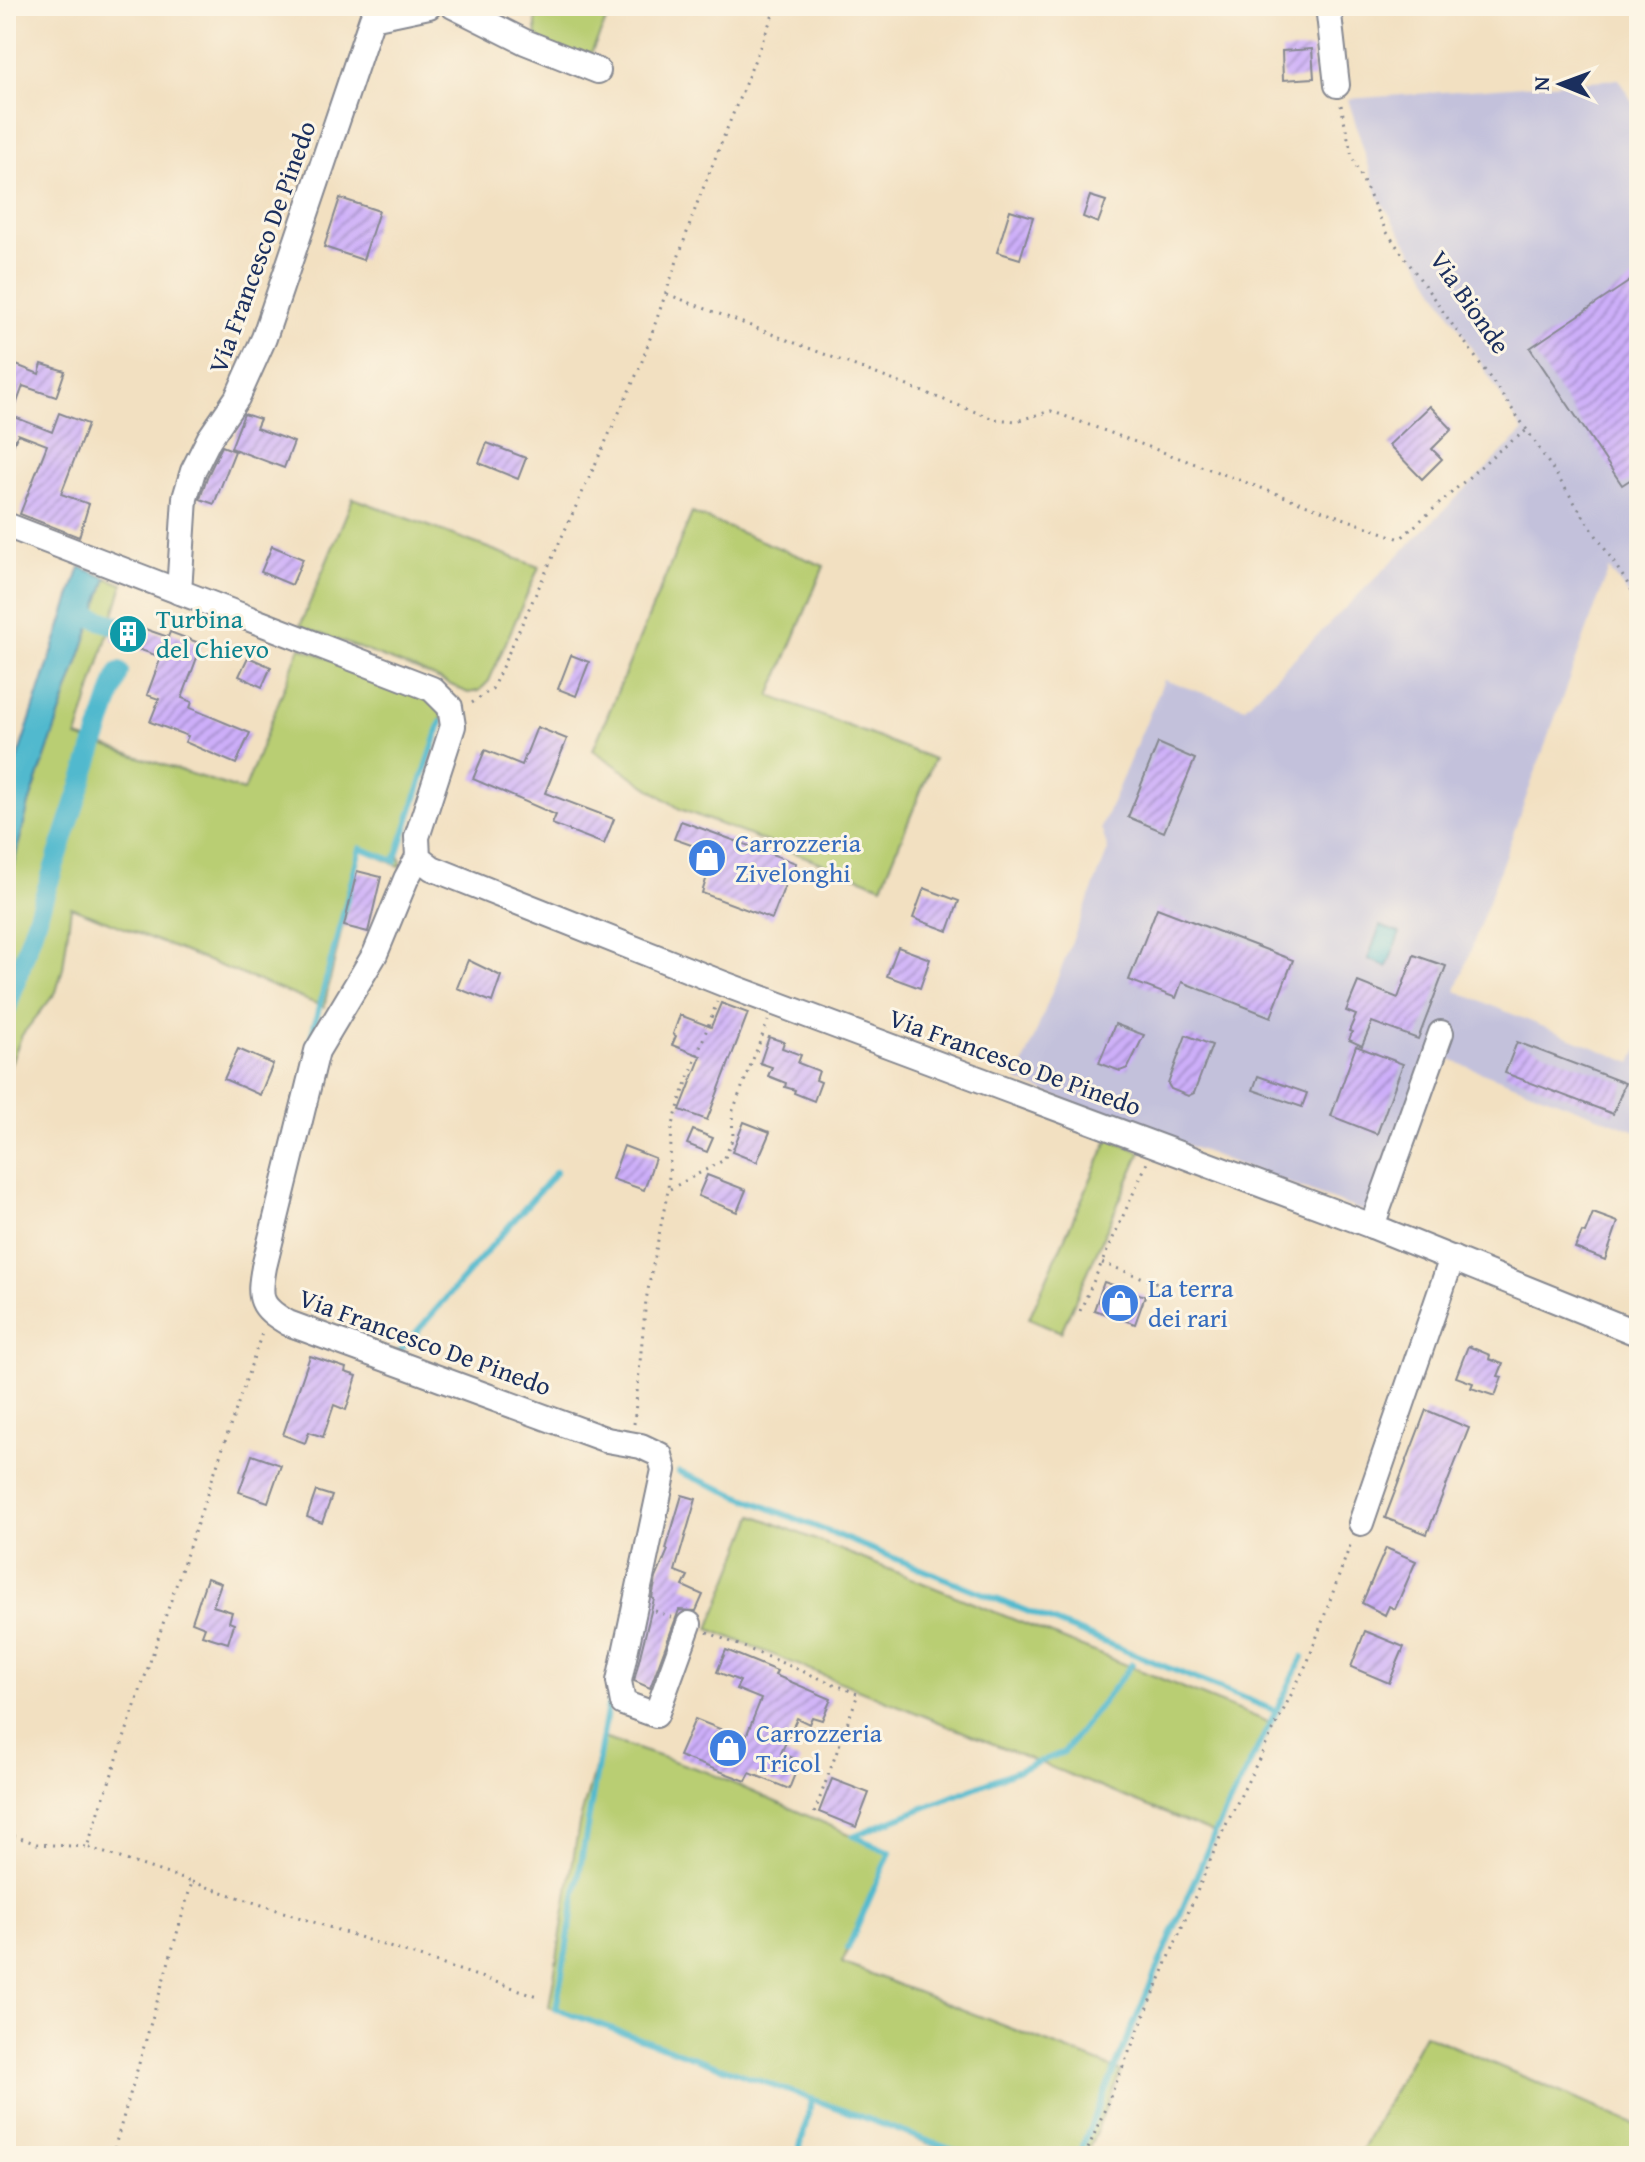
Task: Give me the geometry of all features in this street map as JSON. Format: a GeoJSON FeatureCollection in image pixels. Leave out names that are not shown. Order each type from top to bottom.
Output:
{"type":"FeatureCollection","features":[{"type":"Feature","properties":{"kind":"street","name":"Via Francesco De Pinedo"},"geometry":{"type":"LineString","coordinates":[[179,592],[185,498],[193,471],[209,439],[237,398],[264,338],[372,18],[429,6]]}},
{"type":"Feature","properties":{"kind":"street"},"geometry":{"type":"LineString","coordinates":[[453,6],[525,42],[598,71]]}},
{"type":"Feature","properties":{"kind":"street"},"geometry":{"type":"LineString","coordinates":[[1328,6],[1337,85]]}},
{"type":"Feature","properties":{"kind":"street"},"geometry":{"type":"LineString","coordinates":[[6,525],[432,689],[450,707]]}},
{"type":"Feature","properties":{"kind":"street","name":"Via Francesco De Pinedo"},"geometry":{"type":"LineString","coordinates":[[450,707],[453,726],[417,837],[418,857],[375,954],[317,1051],[264,1267],[262,1298],[266,1310],[288,1323],[607,1440],[635,1445],[660,1455],[664,1470],[619,1681],[623,1703],[656,1715],[689,1624]]}},
{"type":"Feature","properties":{"kind":"street","name":"Via Francesco De Pinedo"},"geometry":{"type":"LineString","coordinates":[[418,857],[432,868],[724,984],[1372,1226],[1639,1334]]}},
{"type":"Feature","properties":{"kind":"street"},"geometry":{"type":"LineString","coordinates":[[1372,1226],[1441,1033]]}},
{"type":"Feature","properties":{"kind":"street"},"geometry":{"type":"LineString","coordinates":[[1361,1523],[1452,1258]]}},
{"type":"Feature","properties":{"kind":"path"},"geometry":{"type":"LineString","coordinates":[[450,707],[477,702],[492,689],[640,367],[698,201],[776,7]]}},
{"type":"Feature","properties":{"kind":"path","name":"Via Bionde"},"geometry":{"type":"LineString","coordinates":[[1337,85],[1352,157],[1386,231],[1527,430],[1639,601]]}},
{"type":"Feature","properties":{"kind":"path"},"geometry":{"type":"LineString","coordinates":[[667,294],[994,419],[1016,421],[1051,411],[1400,539],[1497,452],[1527,430]]}},
{"type":"Feature","properties":{"kind":"path"},"geometry":{"type":"LineString","coordinates":[[635,1445],[634,1422],[646,1300],[668,1190],[672,1128],[724,984]]}},
{"type":"Feature","properties":{"kind":"path"},"geometry":{"type":"LineString","coordinates":[[668,1190],[724,1160],[733,1137],[732,1113],[775,1003]]}},
{"type":"Feature","properties":{"kind":"path"},"geometry":{"type":"LineString","coordinates":[[1080,1311],[1154,1144]]}},
{"type":"Feature","properties":{"kind":"path"},"geometry":{"type":"LineString","coordinates":[[1102,1263],[1174,1289]]}},
{"type":"Feature","properties":{"kind":"path"},"geometry":{"type":"LineString","coordinates":[[87,1847],[264,1329],[266,1310]]}},
{"type":"Feature","properties":{"kind":"path"},"geometry":{"type":"LineString","coordinates":[[1085,2156],[1221,1835],[1308,1661],[1349,1545],[1361,1523]]}},
{"type":"Feature","properties":{"kind":"path"},"geometry":{"type":"LineString","coordinates":[[637,1604],[858,1694],[814,1814]]}},
{"type":"Feature","properties":{"kind":"path"},"geometry":{"type":"LineString","coordinates":[[6,1833],[37,1844],[87,1847],[541,1997]]}},
{"type":"Feature","properties":{"kind":"path"},"geometry":{"type":"LineString","coordinates":[[112,2156],[192,1882]]}},
{"type":"Feature","properties":{"kind":"shaded area"},"geometry":{"type":"Polygon","coordinates":[[[1618,79],[1639,112],[1639,609],[1609,569],[1456,991],[1632,1063],[1639,1047],[1639,1132],[1445,1058],[1381,1218],[1017,1081],[1108,850],[1101,828],[1164,680],[1245,707],[1523,432],[1378,196],[1348,99],[1618,79]]]}},
{"type":"Feature","properties":{"kind":"green space"},"geometry":{"type":"Polygon","coordinates":[[[535,6],[613,6],[587,62],[537,41],[535,6]]]}},
{"type":"Feature","properties":{"kind":"green space"},"geometry":{"type":"Polygon","coordinates":[[[353,498],[539,567],[489,681],[479,691],[468,693],[430,675],[300,626],[353,498]]]}},
{"type":"Feature","properties":{"kind":"green space"},"geometry":{"type":"Polygon","coordinates":[[[692,513],[824,566],[770,696],[934,759],[882,886],[680,809],[593,750],[692,513]]]}},
{"type":"Feature","properties":{"kind":"green space"},"geometry":{"type":"Polygon","coordinates":[[[107,578],[123,584],[77,737],[244,791],[300,647],[430,698],[442,712],[442,722],[399,854],[402,867],[360,849],[324,1007],[71,907],[63,968],[56,992],[22,1035],[6,1075],[6,894],[29,804],[107,578]]]}},
{"type":"Feature","properties":{"kind":"green space"},"geometry":{"type":"Polygon","coordinates":[[[1109,1138],[1141,1152],[1061,1332],[1029,1318],[1109,1138]]]}},
{"type":"Feature","properties":{"kind":"green space"},"geometry":{"type":"Polygon","coordinates":[[[754,1515],[1271,1723],[1216,1834],[709,1629],[754,1515]]]}},
{"type":"Feature","properties":{"kind":"green space"},"geometry":{"type":"Polygon","coordinates":[[[603,1738],[707,1772],[891,1852],[842,1963],[1121,2071],[1086,2156],[960,2156],[814,2099],[549,2007],[579,1824],[603,1738]]]}},
{"type":"Feature","properties":{"kind":"green space"},"geometry":{"type":"Polygon","coordinates":[[[1424,2034],[1639,2126],[1639,2156],[1358,2156],[1424,2034]]]}},
{"type":"Feature","properties":{"kind":"water"},"geometry":{"type":"Polygon","coordinates":[[[80,567],[107,578],[29,804],[6,894],[6,793],[80,567]]]}},
{"type":"Feature","properties":{"kind":"water"},"geometry":{"type":"Polygon","coordinates":[[[1380,926],[1400,933],[1387,967],[1368,959],[1380,926]]]}},
{"type":"Feature","properties":{"kind":"building"},"geometry":{"type":"Polygon","coordinates":[[[1312,49],[1314,78],[1283,80],[1282,51],[1312,49]]]}},
{"type":"Feature","properties":{"kind":"building"},"geometry":{"type":"Polygon","coordinates":[[[1090,196],[1106,201],[1098,223],[1083,217],[1090,196]]]}},
{"type":"Feature","properties":{"kind":"building"},"geometry":{"type":"Polygon","coordinates":[[[340,198],[379,211],[363,260],[324,247],[340,198]]]}},
{"type":"Feature","properties":{"kind":"building"},"geometry":{"type":"Polygon","coordinates":[[[1010,210],[1033,217],[1020,259],[997,252],[1010,210]]]}},
{"type":"Feature","properties":{"kind":"building"},"geometry":{"type":"Polygon","coordinates":[[[1639,275],[1639,474],[1622,485],[1530,348],[1639,275]]]}},
{"type":"Feature","properties":{"kind":"building"},"geometry":{"type":"Polygon","coordinates":[[[6,361],[39,374],[42,364],[65,371],[56,397],[23,386],[12,416],[52,432],[59,413],[88,424],[61,494],[89,504],[79,537],[20,514],[47,445],[18,434],[6,462],[6,361]]]}},
{"type":"Feature","properties":{"kind":"building"},"geometry":{"type":"Polygon","coordinates":[[[1430,406],[1452,429],[1432,449],[1442,459],[1422,479],[1389,445],[1430,406]]]}},
{"type":"Feature","properties":{"kind":"building"},"geometry":{"type":"Polygon","coordinates":[[[244,414],[260,419],[256,428],[294,442],[284,468],[231,448],[244,414]]]}},
{"type":"Feature","properties":{"kind":"building"},"geometry":{"type":"Polygon","coordinates":[[[487,443],[526,458],[518,479],[479,463],[487,443]]]}},
{"type":"Feature","properties":{"kind":"building"},"geometry":{"type":"Polygon","coordinates":[[[222,446],[235,451],[214,504],[200,499],[222,446]]]}},
{"type":"Feature","properties":{"kind":"building"},"geometry":{"type":"Polygon","coordinates":[[[272,546],[303,559],[292,585],[261,572],[272,546]]]}},
{"type":"Feature","properties":{"kind":"building"},"geometry":{"type":"Polygon","coordinates":[[[119,620],[168,637],[170,632],[202,644],[182,698],[192,702],[190,708],[250,733],[236,764],[185,742],[188,736],[150,722],[159,699],[147,695],[161,657],[112,640],[119,620]]]}},
{"type":"Feature","properties":{"kind":"building"},"geometry":{"type":"Polygon","coordinates":[[[571,655],[589,662],[576,696],[558,689],[571,655]]]}},
{"type":"Feature","properties":{"kind":"building"},"geometry":{"type":"Polygon","coordinates":[[[248,657],[271,667],[262,687],[239,676],[248,657]]]}},
{"type":"Feature","properties":{"kind":"building"},"geometry":{"type":"Polygon","coordinates":[[[537,727],[567,739],[545,793],[614,819],[604,844],[552,824],[556,815],[473,779],[485,750],[522,765],[537,727]]]}},
{"type":"Feature","properties":{"kind":"building"},"geometry":{"type":"Polygon","coordinates":[[[1158,743],[1195,759],[1164,832],[1128,817],[1158,743]]]}},
{"type":"Feature","properties":{"kind":"building"},"geometry":{"type":"Polygon","coordinates":[[[681,821],[796,863],[772,919],[702,893],[714,853],[674,839],[681,821]]]}},
{"type":"Feature","properties":{"kind":"building"},"geometry":{"type":"Polygon","coordinates":[[[357,871],[381,877],[368,932],[344,926],[357,871]]]}},
{"type":"Feature","properties":{"kind":"building"},"geometry":{"type":"Polygon","coordinates":[[[924,888],[959,901],[948,931],[913,918],[924,888]]]}},
{"type":"Feature","properties":{"kind":"building"},"geometry":{"type":"Polygon","coordinates":[[[1157,908],[1293,960],[1271,1017],[1182,982],[1176,998],[1129,980],[1157,908]]]}},
{"type":"Feature","properties":{"kind":"building"},"geometry":{"type":"Polygon","coordinates":[[[898,947],[930,959],[920,988],[887,976],[898,947]]]}},
{"type":"Feature","properties":{"kind":"building"},"geometry":{"type":"Polygon","coordinates":[[[1414,955],[1446,966],[1418,1039],[1372,1022],[1362,1046],[1349,1040],[1352,1032],[1349,1031],[1356,1015],[1346,1011],[1358,982],[1398,998],[1414,955]]]}},
{"type":"Feature","properties":{"kind":"building"},"geometry":{"type":"Polygon","coordinates":[[[468,960],[501,976],[492,1002],[457,988],[468,960]]]}},
{"type":"Feature","properties":{"kind":"building"},"geometry":{"type":"Polygon","coordinates":[[[721,1003],[748,1013],[707,1120],[680,1110],[701,1056],[672,1045],[676,1036],[673,1034],[680,1015],[711,1027],[721,1003]]]}},
{"type":"Feature","properties":{"kind":"building"},"geometry":{"type":"Polygon","coordinates":[[[1115,1024],[1144,1035],[1128,1068],[1120,1071],[1099,1063],[1115,1024]]]}},
{"type":"Feature","properties":{"kind":"building"},"geometry":{"type":"Polygon","coordinates":[[[1186,1035],[1212,1045],[1194,1093],[1188,1096],[1171,1089],[1168,1084],[1186,1035]]]}},
{"type":"Feature","properties":{"kind":"building"},"geometry":{"type":"Polygon","coordinates":[[[769,1037],[784,1042],[782,1048],[801,1055],[798,1063],[819,1071],[816,1080],[821,1082],[814,1101],[794,1093],[795,1090],[785,1087],[786,1083],[768,1076],[772,1067],[760,1063],[769,1037]]]}},
{"type":"Feature","properties":{"kind":"building"},"geometry":{"type":"Polygon","coordinates":[[[1517,1042],[1625,1083],[1613,1114],[1505,1073],[1517,1042]]]}},
{"type":"Feature","properties":{"kind":"building"},"geometry":{"type":"Polygon","coordinates":[[[1356,1046],[1403,1064],[1377,1134],[1331,1116],[1356,1046]]]}},
{"type":"Feature","properties":{"kind":"building"},"geometry":{"type":"Polygon","coordinates":[[[238,1049],[273,1064],[260,1095],[224,1079],[238,1049]]]}},
{"type":"Feature","properties":{"kind":"building"},"geometry":{"type":"Polygon","coordinates":[[[1258,1076],[1307,1093],[1302,1107],[1253,1090],[1258,1076]]]}},
{"type":"Feature","properties":{"kind":"building"},"geometry":{"type":"Polygon","coordinates":[[[744,1122],[770,1132],[757,1162],[732,1152],[744,1122]]]}},
{"type":"Feature","properties":{"kind":"building"},"geometry":{"type":"Polygon","coordinates":[[[693,1130],[713,1138],[707,1152],[687,1144],[693,1130]]]}},
{"type":"Feature","properties":{"kind":"building"},"geometry":{"type":"Polygon","coordinates":[[[624,1146],[655,1158],[644,1190],[612,1179],[624,1146]]]}},
{"type":"Feature","properties":{"kind":"building"},"geometry":{"type":"Polygon","coordinates":[[[707,1175],[746,1190],[737,1212],[698,1196],[707,1175]]]}},
{"type":"Feature","properties":{"kind":"building"},"geometry":{"type":"Polygon","coordinates":[[[1593,1213],[1618,1222],[1605,1260],[1575,1248],[1593,1213]]]}},
{"type":"Feature","properties":{"kind":"building","name":"La terra dei rari"},"geometry":{"type":"Polygon","coordinates":[[[1104,1282],[1145,1296],[1135,1324],[1094,1310],[1104,1282]]]}},
{"type":"Feature","properties":{"kind":"building"},"geometry":{"type":"Polygon","coordinates":[[[1468,1346],[1503,1364],[1495,1396],[1471,1388],[1473,1383],[1456,1377],[1468,1346]]]}},
{"type":"Feature","properties":{"kind":"building"},"geometry":{"type":"Polygon","coordinates":[[[310,1356],[346,1368],[345,1372],[357,1376],[346,1410],[334,1405],[323,1437],[309,1432],[305,1443],[283,1435],[310,1356]]]}},
{"type":"Feature","properties":{"kind":"building"},"geometry":{"type":"Polygon","coordinates":[[[1426,1410],[1469,1428],[1427,1534],[1385,1518],[1426,1410]]]}},
{"type":"Feature","properties":{"kind":"building"},"geometry":{"type":"Polygon","coordinates":[[[252,1455],[281,1465],[268,1502],[239,1492],[252,1455]]]}},
{"type":"Feature","properties":{"kind":"building"},"geometry":{"type":"Polygon","coordinates":[[[316,1491],[332,1496],[322,1523],[307,1517],[316,1491]]]}},
{"type":"Feature","properties":{"kind":"building"},"geometry":{"type":"Polygon","coordinates":[[[682,1495],[696,1499],[675,1571],[688,1576],[683,1586],[703,1595],[696,1611],[679,1610],[650,1688],[634,1681],[654,1599],[656,1578],[668,1550],[682,1495]]]}},
{"type":"Feature","properties":{"kind":"building"},"geometry":{"type":"Polygon","coordinates":[[[1386,1548],[1416,1561],[1395,1609],[1389,1606],[1385,1615],[1362,1603],[1386,1548]]]}},
{"type":"Feature","properties":{"kind":"building"},"geometry":{"type":"Polygon","coordinates":[[[207,1578],[221,1583],[213,1606],[232,1612],[229,1622],[234,1624],[228,1643],[202,1635],[205,1627],[192,1622],[207,1578]]]}},
{"type":"Feature","properties":{"kind":"building"},"geometry":{"type":"Polygon","coordinates":[[[1365,1631],[1404,1647],[1389,1683],[1351,1667],[1365,1631]]]}},
{"type":"Feature","properties":{"kind":"building"},"geometry":{"type":"Polygon","coordinates":[[[726,1650],[777,1671],[775,1675],[831,1699],[822,1720],[812,1717],[809,1724],[797,1718],[781,1753],[800,1761],[789,1789],[750,1773],[746,1781],[679,1756],[695,1719],[745,1739],[761,1699],[736,1689],[740,1681],[717,1672],[726,1650]]]}},
{"type":"Feature","properties":{"kind":"building"},"geometry":{"type":"Polygon","coordinates":[[[832,1779],[869,1793],[856,1827],[819,1812],[832,1779]]]}},
{"type":"Feature","properties":{"kind":"waterway"},"geometry":{"type":"LineString","coordinates":[[76,626],[80,613],[132,631]]}},
{"type":"Feature","properties":{"kind":"waterway"},"geometry":{"type":"LineString","coordinates":[[6,1011],[119,672]]}},
{"type":"Feature","properties":{"kind":"waterway"},"geometry":{"type":"LineString","coordinates":[[310,1042],[360,848],[395,861],[441,722]]}},
{"type":"Feature","properties":{"kind":"waterway"},"geometry":{"type":"LineString","coordinates":[[399,1352],[556,1172]]}},
{"type":"Feature","properties":{"kind":"waterway"},"geometry":{"type":"LineString","coordinates":[[679,1472],[1276,1711]]}},
{"type":"Feature","properties":{"kind":"waterway"},"geometry":{"type":"LineString","coordinates":[[1078,2156],[1212,1839],[1303,1657]]}},
{"type":"Feature","properties":{"kind":"waterway"},"geometry":{"type":"LineString","coordinates":[[853,1836],[1064,1752],[1132,1664]]}},
{"type":"Feature","properties":{"kind":"waterway"},"geometry":{"type":"LineString","coordinates":[[611,1688],[556,2009],[812,2099],[798,2156]]}},
{"type":"Feature","properties":{"kind":"waterway"},"geometry":{"type":"LineString","coordinates":[[848,1948],[890,1852],[853,1836]]}},
{"type":"Feature","properties":{"kind":"waterway"},"geometry":{"type":"LineString","coordinates":[[812,2099],[970,2156]]}},
{"type":"Feature","properties":{"kind":"place","name":"Turbina del Chievo"},"geometry":{"type":"Point","coordinates":[128,634]}},
{"type":"Feature","properties":{"kind":"place","name":"Carrozzeria Zivelonghi"},"geometry":{"type":"Point","coordinates":[707,858]}},
{"type":"Feature","properties":{"kind":"place","name":"La terra dei rari"},"geometry":{"type":"Point","coordinates":[1120,1303]}},
{"type":"Feature","properties":{"kind":"place","name":"Carrozzeria Tricol"},"geometry":{"type":"Point","coordinates":[728,1748]}}]}
